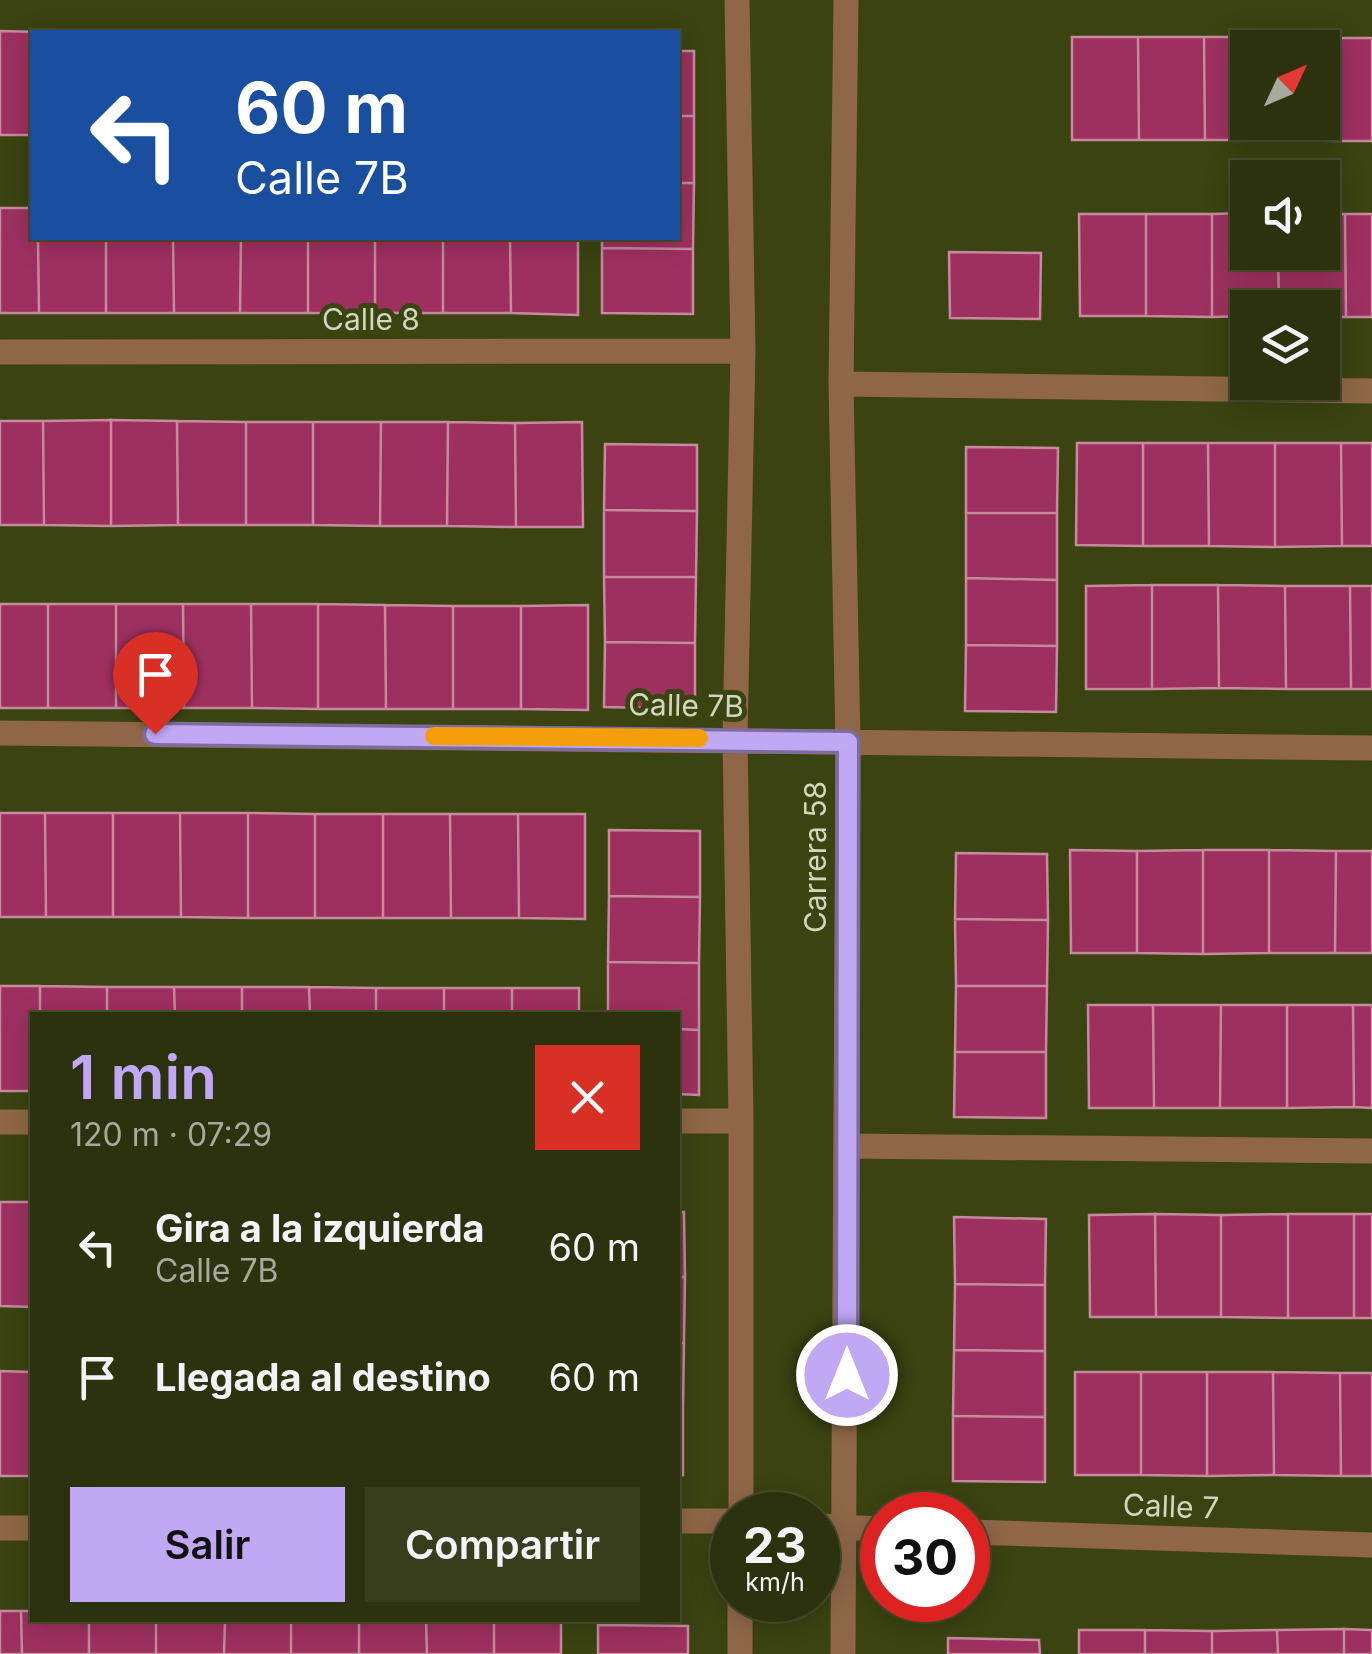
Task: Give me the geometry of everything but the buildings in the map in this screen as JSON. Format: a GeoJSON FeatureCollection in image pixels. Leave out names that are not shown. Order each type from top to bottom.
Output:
{"type":"FeatureCollection","features":[{"type":"Feature","properties":{"kind":"street"},"geometry":{"type":"LineString","coordinates":[[737,0],[743,351],[735,738],[741,1121],[740,1492]]}},
{"type":"Feature","properties":{"kind":"street","name":"Carrera 58"},"geometry":{"type":"LineString","coordinates":[[844,1654],[848,742],[842,384],[846,0]]}},
{"type":"Feature","properties":{"kind":"street","name":"Calle 8"},"geometry":{"type":"LineString","coordinates":[[0,352],[743,351]]}},
{"type":"Feature","properties":{"kind":"street"},"geometry":{"type":"LineString","coordinates":[[842,384],[1372,391]]}},
{"type":"Feature","properties":{"kind":"street","name":"Calle 7B"},"geometry":{"type":"LineString","coordinates":[[0,733],[735,738],[1372,748]]}},
{"type":"Feature","properties":{"kind":"street"},"geometry":{"type":"LineString","coordinates":[[680,1121],[741,1121]]}},
{"type":"Feature","properties":{"kind":"street"},"geometry":{"type":"LineString","coordinates":[[0,1122],[30,1122]]}},
{"type":"Feature","properties":{"kind":"street"},"geometry":{"type":"LineString","coordinates":[[847,1146],[1372,1151]]}},
{"type":"Feature","properties":{"kind":"street"},"geometry":{"type":"LineString","coordinates":[[680,1522],[710,1521]]}},
{"type":"Feature","properties":{"kind":"street"},"geometry":{"type":"LineString","coordinates":[[0,1528],[30,1528]]}},
{"type":"Feature","properties":{"kind":"street"},"geometry":{"type":"LineString","coordinates":[[840,1528],[860,1528]]}},
{"type":"Feature","properties":{"kind":"street","name":"Calle 7"},"geometry":{"type":"LineString","coordinates":[[990,1533],[1372,1545]]}},
{"type":"Feature","properties":{"kind":"street"},"geometry":{"type":"LineString","coordinates":[[740,1622],[740,1654]]}},
{"type":"Feature","properties":{"kind":"slow traffic"},"geometry":{"type":"LineString","coordinates":[[434,736],[699,738]]}},
{"type":"Feature","properties":{"kind":"route"},"geometry":{"type":"LineString","coordinates":[[155,734],[848,742],[847,1375]]}}]}
